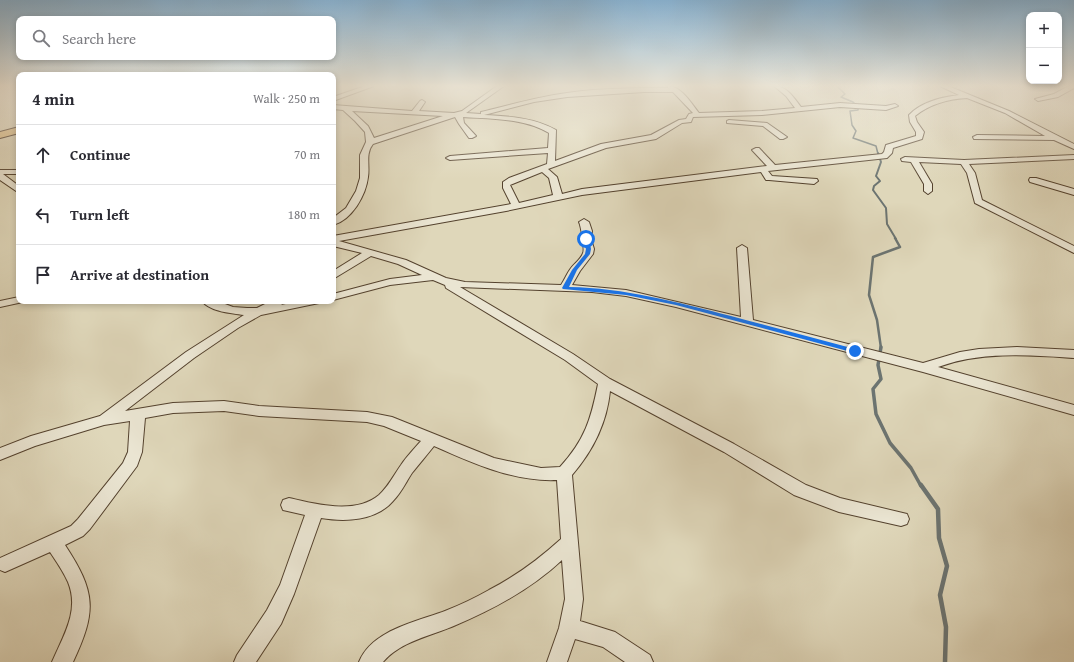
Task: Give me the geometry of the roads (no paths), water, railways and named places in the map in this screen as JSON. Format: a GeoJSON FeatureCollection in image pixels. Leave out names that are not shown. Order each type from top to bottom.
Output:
{"type":"FeatureCollection","features":[{"type":"Feature","properties":{"kind":"main road"},"geometry":{"type":"LineString","coordinates":[[0,136],[16,132]]}},
{"type":"Feature","properties":{"kind":"street"},"geometry":{"type":"LineString","coordinates":[[354,117],[367,130],[371,137],[370,142]]}},
{"type":"Feature","properties":{"kind":"street"},"geometry":{"type":"LineString","coordinates":[[336,221],[341,219],[349,211],[359,193],[364,177],[363,154],[365,148],[370,142],[451,117]]}},
{"type":"Feature","properties":{"kind":"street"},"geometry":{"type":"LineString","coordinates":[[458,117],[472,136]]}},
{"type":"Feature","properties":{"kind":"street"},"geometry":{"type":"LineString","coordinates":[[487,117],[506,119],[550,128],[553,132],[551,166]]}},
{"type":"Feature","properties":{"kind":"street"},"geometry":{"type":"LineString","coordinates":[[689,121],[690,117]]}},
{"type":"Feature","properties":{"kind":"street"},"geometry":{"type":"LineString","coordinates":[[336,239],[516,206],[558,196],[763,169],[880,156],[888,153],[889,147],[919,137],[920,132],[913,122],[912,117]]}},
{"type":"Feature","properties":{"kind":"street"},"geometry":{"type":"LineString","coordinates":[[1016,117],[1054,138],[1074,147]]}},
{"type":"Feature","properties":{"kind":"street"},"geometry":{"type":"LineString","coordinates":[[516,206],[506,184],[512,180],[604,146],[653,136],[681,121],[759,123],[771,127],[783,137]]}},
{"type":"Feature","properties":{"kind":"street"},"geometry":{"type":"LineString","coordinates":[[0,132],[16,128]]}},
{"type":"Feature","properties":{"kind":"street"},"geometry":{"type":"LineString","coordinates":[[976,137],[1054,138]]}},
{"type":"Feature","properties":{"kind":"street"},"geometry":{"type":"LineString","coordinates":[[450,158],[552,150]]}},
{"type":"Feature","properties":{"kind":"street"},"geometry":{"type":"LineString","coordinates":[[756,150],[773,168]]}},
{"type":"Feature","properties":{"kind":"street"},"geometry":{"type":"LineString","coordinates":[[904,159],[964,162],[1074,157]]}},
{"type":"Feature","properties":{"kind":"street"},"geometry":{"type":"LineString","coordinates":[[914,160],[928,184],[928,191]]}},
{"type":"Feature","properties":{"kind":"street"},"geometry":{"type":"LineString","coordinates":[[964,162],[971,173],[978,200],[1074,250]]}},
{"type":"Feature","properties":{"kind":"street"},"geometry":{"type":"LineString","coordinates":[[543,169],[553,176],[558,196]]}},
{"type":"Feature","properties":{"kind":"street"},"geometry":{"type":"LineString","coordinates":[[763,169],[769,178],[814,181]]}},
{"type":"Feature","properties":{"kind":"street"},"geometry":{"type":"LineString","coordinates":[[0,172],[16,172]]}},
{"type":"Feature","properties":{"kind":"street"},"geometry":{"type":"LineString","coordinates":[[0,176],[16,188]]}},
{"type":"Feature","properties":{"kind":"street"},"geometry":{"type":"LineString","coordinates":[[1033,180],[1074,192]]}},
{"type":"Feature","properties":{"kind":"street"},"geometry":{"type":"LineString","coordinates":[[565,288],[575,270],[588,254],[589,249],[586,239],[587,231],[584,222]]}},
{"type":"Feature","properties":{"kind":"street"},"geometry":{"type":"LineString","coordinates":[[336,243],[402,262],[438,279],[568,357],[605,382],[729,448],[800,490],[839,505],[901,519]]}},
{"type":"Feature","properties":{"kind":"street"},"geometry":{"type":"LineString","coordinates":[[742,248],[747,323]]}},
{"type":"Feature","properties":{"kind":"street"},"geometry":{"type":"LineString","coordinates":[[336,274],[370,252]]}},
{"type":"Feature","properties":{"kind":"street"},"geometry":{"type":"LineString","coordinates":[[336,296],[390,282],[438,279],[465,285],[491,287],[592,289],[626,293],[677,304],[924,368],[1074,410]]}},
{"type":"Feature","properties":{"kind":"street"},"geometry":{"type":"LineString","coordinates":[[0,304],[16,301]]}},
{"type":"Feature","properties":{"kind":"street"},"geometry":{"type":"LineString","coordinates":[[216,304],[234,311],[256,312],[299,304]]}},
{"type":"Feature","properties":{"kind":"street"},"geometry":{"type":"LineString","coordinates":[[104,420],[180,362],[256,312],[273,304]]}},
{"type":"Feature","properties":{"kind":"street"},"geometry":{"type":"LineString","coordinates":[[924,368],[939,362],[973,354],[1006,351],[1074,354]]}},
{"type":"Feature","properties":{"kind":"street"},"geometry":{"type":"LineString","coordinates":[[0,454],[31,442],[104,420],[173,408],[224,406],[259,411],[367,417],[387,421],[492,464],[541,474],[564,473],[578,458],[588,441],[601,410],[605,382]]}},
{"type":"Feature","properties":{"kind":"street"},"geometry":{"type":"LineString","coordinates":[[5,564],[76,531],[84,524],[129,466],[135,452],[138,413]]}},
{"type":"Feature","properties":{"kind":"street"},"geometry":{"type":"LineString","coordinates":[[289,505],[314,511],[347,513],[368,510],[384,500],[418,454],[431,440]]}},
{"type":"Feature","properties":{"kind":"street"},"geometry":{"type":"LineString","coordinates":[[557,662],[569,628],[574,599],[568,542],[564,473]]}},
{"type":"Feature","properties":{"kind":"street"},"geometry":{"type":"LineString","coordinates":[[244,662],[274,617],[282,600],[314,511]]}},
{"type":"Feature","properties":{"kind":"street"},"geometry":{"type":"LineString","coordinates":[[54,542],[78,585],[82,600],[81,618],[62,662]]}},
{"type":"Feature","properties":{"kind":"street"},"geometry":{"type":"LineString","coordinates":[[369,662],[384,646],[397,639],[450,618],[515,587],[534,573],[568,542]]}},
{"type":"Feature","properties":{"kind":"street"},"geometry":{"type":"LineString","coordinates":[[569,628],[608,639],[643,662]]}},
{"type":"Feature","properties":{"kind":"waterway"},"geometry":{"type":"LineString","coordinates":[[851,117],[852,125],[856,131],[853,138],[876,146],[878,154]]}},
{"type":"Feature","properties":{"kind":"waterway"},"geometry":{"type":"LineString","coordinates":[[878,153],[881,162],[876,176],[880,181],[874,186],[873,190],[886,208],[887,224],[896,239]]}},
{"type":"Feature","properties":{"kind":"waterway"},"geometry":{"type":"LineString","coordinates":[[881,347],[877,320],[869,295],[873,257],[900,247],[895,238]]}},
{"type":"Feature","properties":{"kind":"waterway"},"geometry":{"type":"LineString","coordinates":[[881,347],[878,365],[881,379],[873,389],[876,414],[890,443],[911,468],[921,486]]}},
{"type":"Feature","properties":{"kind":"waterway"},"geometry":{"type":"LineString","coordinates":[[921,485],[938,509],[939,538],[947,566],[940,595],[946,627],[945,662]]}}]}
